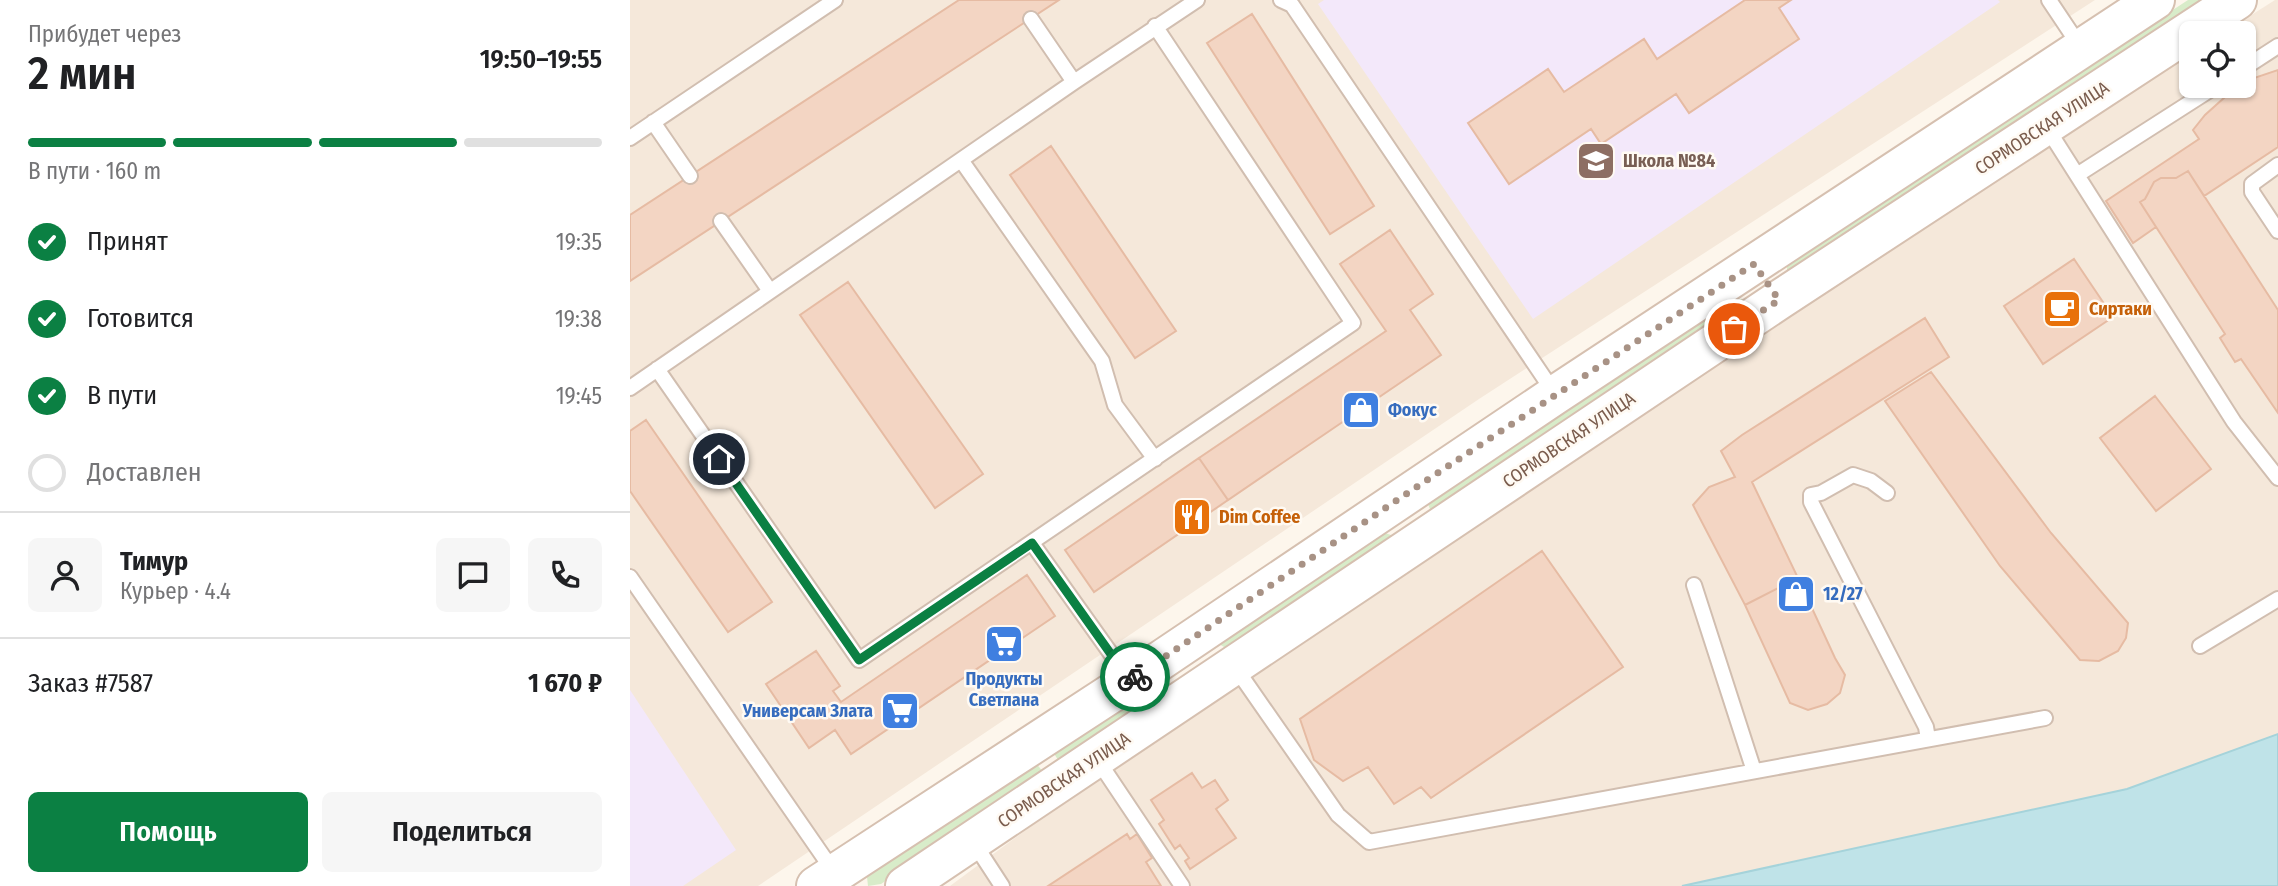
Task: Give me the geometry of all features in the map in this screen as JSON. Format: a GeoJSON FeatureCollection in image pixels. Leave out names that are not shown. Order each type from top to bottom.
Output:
{"type":"FeatureCollection","features":[{"type":"Feature","properties":{"kind":"main road","name":"СОРМОВСКАЯ УЛИЦА"},"geometry":{"type":"LineString","coordinates":[[905,886],[1233,665],[1412,518],[1555,395],[2155,0]]}},
{"type":"Feature","properties":{"kind":"main road","name":"СОРМОВСКАЯ УЛИЦА"},"geometry":{"type":"LineString","coordinates":[[832,882],[1130,681],[1412,518],[1779,300],[2237,0]]}},
{"type":"Feature","properties":{"kind":"main road"},"geometry":{"type":"LineString","coordinates":[[1754,264],[1779,300]]}},
{"type":"Feature","properties":{"kind":"lane"},"geometry":{"type":"LineString","coordinates":[[630,138],[835,0]]}},
{"type":"Feature","properties":{"kind":"lane"},"geometry":{"type":"LineString","coordinates":[[630,388],[1073,82],[1197,0]]}},
{"type":"Feature","properties":{"kind":"lane"},"geometry":{"type":"LineString","coordinates":[[1281,0],[1292,5],[1555,395]]}},
{"type":"Feature","properties":{"kind":"lane"},"geometry":{"type":"LineString","coordinates":[[2049,0],[2081,49]]}},
{"type":"Feature","properties":{"kind":"lane"},"geometry":{"type":"LineString","coordinates":[[1031,19],[1073,82]]}},
{"type":"Feature","properties":{"kind":"lane"},"geometry":{"type":"LineString","coordinates":[[657,369],[859,660],[1353,323],[1155,26]]}},
{"type":"Feature","properties":{"kind":"lane"},"geometry":{"type":"LineString","coordinates":[[2256,60],[2278,46]]}},
{"type":"Feature","properties":{"kind":"lane"},"geometry":{"type":"LineString","coordinates":[[2077,175],[2197,98]]}},
{"type":"Feature","properties":{"kind":"lane"},"geometry":{"type":"LineString","coordinates":[[653,122],[690,176]]}},
{"type":"Feature","properties":{"kind":"lane"},"geometry":{"type":"LineString","coordinates":[[2046,126],[2234,422],[2278,478]]}},
{"type":"Feature","properties":{"kind":"lane"},"geometry":{"type":"LineString","coordinates":[[961,160],[1102,361],[1115,405],[1155,459]]}},
{"type":"Feature","properties":{"kind":"lane"},"geometry":{"type":"LineString","coordinates":[[2278,165],[2252,184],[2252,192],[2278,231]]}},
{"type":"Feature","properties":{"kind":"lane"},"geometry":{"type":"LineString","coordinates":[[721,221],[770,291]]}},
{"type":"Feature","properties":{"kind":"lane"},"geometry":{"type":"LineString","coordinates":[[1887,493],[1871,481],[1853,475],[1821,493],[1811,495],[1811,502],[1926,727],[1928,739]]}},
{"type":"Feature","properties":{"kind":"lane"},"geometry":{"type":"LineString","coordinates":[[1032,543],[1130,681]]}},
{"type":"Feature","properties":{"kind":"lane"},"geometry":{"type":"LineString","coordinates":[[630,578],[832,882]]}},
{"type":"Feature","properties":{"kind":"lane"},"geometry":{"type":"LineString","coordinates":[[1694,584],[1754,771]]}},
{"type":"Feature","properties":{"kind":"lane"},"geometry":{"type":"LineString","coordinates":[[2200,646],[2278,599]]}},
{"type":"Feature","properties":{"kind":"lane"},"geometry":{"type":"LineString","coordinates":[[1233,665],[1338,815],[1369,842],[2045,719]]}},
{"type":"Feature","properties":{"kind":"lane"},"geometry":{"type":"LineString","coordinates":[[1096,758],[1182,886]]}},
{"type":"Feature","properties":{"kind":"lane"},"geometry":{"type":"LineString","coordinates":[[973,841],[1002,886]]}},
{"type":"Feature","properties":{"kind":"shaded area"},"geometry":{"type":"Polygon","coordinates":[[[630,0],[2095,0],[1479,399],[758,886],[630,886],[630,0]]]}},
{"type":"Feature","properties":{"kind":"shaded area","name":"Школа №84"},"geometry":{"type":"Polygon","coordinates":[[[1324,0],[2000,2],[1533,319],[1318,4],[1324,0]]]}},
{"type":"Feature","properties":{"kind":"shaded area"},"geometry":{"type":"Polygon","coordinates":[[[2278,0],[2278,734],[2127,789],[1682,886],[950,886],[1160,731],[1904,238],[2179,62],[2179,98],[2256,98],[2256,21],[2242,21],[2278,0]]]}},
{"type":"Feature","properties":{"kind":"shaded area"},"geometry":{"type":"Polygon","coordinates":[[[630,690],[736,850],[683,886],[630,886],[630,690]]]}},
{"type":"Feature","properties":{"kind":"green space"},"geometry":{"type":"Polygon","coordinates":[[[2188,0],[2213,0],[1792,274],[1787,271],[1787,266],[1792,260],[2188,0]]]}},
{"type":"Feature","properties":{"kind":"green space"},"geometry":{"type":"Polygon","coordinates":[[[1742,299],[1746,305],[1437,512],[1430,509],[1428,504],[1434,498],[1731,302],[1742,299]]]}},
{"type":"Feature","properties":{"kind":"green space"},"geometry":{"type":"Polygon","coordinates":[[[1385,533],[1391,535],[1391,542],[1229,650],[1219,644],[1385,533]]]}},
{"type":"Feature","properties":{"kind":"green space"},"geometry":{"type":"Polygon","coordinates":[[[1142,691],[1150,694],[1151,702],[1060,763],[1053,752],[1142,691]]]}},
{"type":"Feature","properties":{"kind":"green space"},"geometry":{"type":"Polygon","coordinates":[[[1035,762],[1044,773],[881,884],[868,886],[867,877],[873,871],[1035,762]]]}},
{"type":"Feature","properties":{"kind":"water"},"geometry":{"type":"Polygon","coordinates":[[[2278,734],[2278,886],[1682,886],[2127,789],[2278,734]]]}},
{"type":"Feature","properties":{"kind":"building"},"geometry":{"type":"Polygon","coordinates":[[[959,0],[1059,0],[630,281],[630,215],[959,0]]]}},
{"type":"Feature","properties":{"kind":"building"},"geometry":{"type":"Polygon","coordinates":[[[1745,0],[1791,0],[1779,8],[1799,39],[1689,113],[1676,94],[1601,144],[1591,129],[1509,184],[1468,123],[1548,69],[1564,92],[1644,39],[1657,59],[1745,0]]]}},
{"type":"Feature","properties":{"kind":"building"},"geometry":{"type":"Polygon","coordinates":[[[1252,14],[1374,206],[1330,234],[1207,43],[1252,14]]]}},
{"type":"Feature","properties":{"kind":"building"},"geometry":{"type":"Polygon","coordinates":[[[2278,70],[2278,147],[2204,196],[2188,171],[2176,178],[2161,178],[2154,182],[2145,199],[2140,202],[2156,227],[2133,243],[2106,201],[2199,139],[2193,130],[2224,98],[2256,98],[2256,77],[2278,70]]]}},
{"type":"Feature","properties":{"kind":"building"},"geometry":{"type":"Polygon","coordinates":[[[1051,146],[1176,331],[1135,358],[1010,175],[1051,146]]]}},
{"type":"Feature","properties":{"kind":"building"},"geometry":{"type":"Polygon","coordinates":[[[2188,171],[2278,310],[2278,413],[2241,359],[2235,362],[2220,338],[2225,334],[2140,202],[2145,199],[2154,182],[2161,178],[2176,178],[2188,171]]]}},
{"type":"Feature","properties":{"kind":"building"},"geometry":{"type":"Polygon","coordinates":[[[1390,230],[1433,294],[1410,310],[1441,355],[1228,500],[1199,458],[1386,331],[1340,264],[1390,230]]]}},
{"type":"Feature","properties":{"kind":"building"},"geometry":{"type":"Polygon","coordinates":[[[2074,259],[2113,317],[2043,364],[2004,306],[2074,259]]]}},
{"type":"Feature","properties":{"kind":"building"},"geometry":{"type":"Polygon","coordinates":[[[848,282],[983,474],[935,508],[800,315],[848,282]]]}},
{"type":"Feature","properties":{"kind":"building"},"geometry":{"type":"Polygon","coordinates":[[[1925,318],[1949,357],[1752,482],[1798,578],[1745,605],[1693,505],[1709,487],[1735,477],[1721,451],[1925,318]]]}},
{"type":"Feature","properties":{"kind":"building"},"geometry":{"type":"Polygon","coordinates":[[[1931,372],[2051,533],[2128,623],[2126,638],[2118,651],[2099,661],[2080,660],[2000,566],[1885,401],[1931,372]]]}},
{"type":"Feature","properties":{"kind":"building"},"geometry":{"type":"Polygon","coordinates":[[[2155,396],[2211,469],[2156,511],[2100,438],[2155,396]]]}},
{"type":"Feature","properties":{"kind":"building"},"geometry":{"type":"Polygon","coordinates":[[[646,420],[772,602],[728,632],[630,491],[630,431],[646,420]]]}},
{"type":"Feature","properties":{"kind":"building"},"geometry":{"type":"Polygon","coordinates":[[[1199,458],[1228,500],[1094,592],[1065,550],[1199,458]]]}},
{"type":"Feature","properties":{"kind":"building"},"geometry":{"type":"Polygon","coordinates":[[[1542,551],[1623,667],[1431,798],[1421,787],[1394,804],[1368,767],[1343,781],[1314,760],[1300,719],[1542,551]]]}},
{"type":"Feature","properties":{"kind":"building"},"geometry":{"type":"Polygon","coordinates":[[[1027,575],[1055,616],[851,754],[835,730],[809,748],[766,684],[816,651],[840,686],[833,691],[841,702],[1027,575]]]}},
{"type":"Feature","properties":{"kind":"building"},"geometry":{"type":"Polygon","coordinates":[[[1798,578],[1845,675],[1840,693],[1827,704],[1808,710],[1790,703],[1745,605],[1798,578]]]}},
{"type":"Feature","properties":{"kind":"building"},"geometry":{"type":"Polygon","coordinates":[[[1192,773],[1202,788],[1215,780],[1228,800],[1216,809],[1236,838],[1190,869],[1185,861],[1189,858],[1180,845],[1175,849],[1159,824],[1164,820],[1151,800],[1192,773]]]}},
{"type":"Feature","properties":{"kind":"building"},"geometry":{"type":"Polygon","coordinates":[[[1127,834],[1130,839],[1137,834],[1152,858],[1146,862],[1161,886],[1048,886],[1127,834]]]}},
{"type":"Feature","properties":{"kind":"way so far"},"geometry":{"type":"LineString","coordinates":[[1135,677],[1754,264],[1779,300],[1734,329]]}},
{"type":"Feature","properties":{"kind":"place","name":"Школа №84"},"geometry":{"type":"Point","coordinates":[1596,161]}},
{"type":"Feature","properties":{"kind":"place","name":"Сиртаки"},"geometry":{"type":"Point","coordinates":[2062,309]}},
{"type":"Feature","properties":{"kind":"place","name":"Фокус"},"geometry":{"type":"Point","coordinates":[1361,410]}},
{"type":"Feature","properties":{"kind":"place","name":"Dim Coffee"},"geometry":{"type":"Point","coordinates":[1192,517]}},
{"type":"Feature","properties":{"kind":"place","name":"12/27"},"geometry":{"type":"Point","coordinates":[1796,594]}},
{"type":"Feature","properties":{"kind":"place","name":"Продукты Светлана"},"geometry":{"type":"Point","coordinates":[1004,644]}},
{"type":"Feature","properties":{"kind":"place","name":"Универсам Злата"},"geometry":{"type":"Point","coordinates":[900,711]}},
{"type":"Feature","properties":{"kind":"route"},"geometry":{"type":"LineString","coordinates":[[719,459],[859,660],[1032,543],[1130,681],[1135,677]]}}]}
